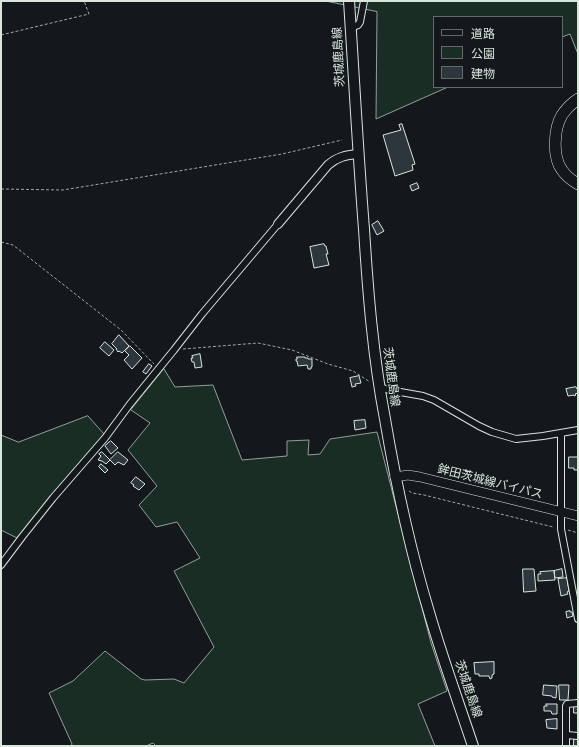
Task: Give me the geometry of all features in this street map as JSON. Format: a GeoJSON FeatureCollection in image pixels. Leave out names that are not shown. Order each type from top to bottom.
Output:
{"type":"FeatureCollection","features":[{"type":"Feature","properties":{"kind":"highway"},"geometry":{"type":"LineString","coordinates":[[578,99],[562,116],[556,131],[555,144],[556,156],[560,168],[569,179],[578,184]]}},
{"type":"Feature","properties":{"kind":"main road","name":"茨城鹿島線"},"geometry":{"type":"LineString","coordinates":[[349,1],[368,287],[374,348],[380,387],[395,477],[428,610],[473,746]]}},
{"type":"Feature","properties":{"kind":"main road","name":"鉾田茨城線バイパス"},"geometry":{"type":"LineString","coordinates":[[395,477],[408,475],[420,477],[578,516]]}},
{"type":"Feature","properties":{"kind":"street"},"geometry":{"type":"LineString","coordinates":[[351,28],[355,27],[360,22],[364,1]]}},
{"type":"Feature","properties":{"kind":"street"},"geometry":{"type":"LineString","coordinates":[[1,565],[49,503],[105,438],[158,368],[202,314],[328,165],[340,157],[358,154]]}},
{"type":"Feature","properties":{"kind":"street"},"geometry":{"type":"LineString","coordinates":[[380,387],[424,396],[434,400],[479,426],[492,432],[516,439],[578,430]]}},
{"type":"Feature","properties":{"kind":"street"},"geometry":{"type":"LineString","coordinates":[[561,433],[561,529],[578,619]]}},
{"type":"Feature","properties":{"kind":"street"},"geometry":{"type":"LineString","coordinates":[[566,746],[566,706],[569,703],[578,703]]}},
{"type":"Feature","properties":{"kind":"street"},"geometry":{"type":"LineString","coordinates":[[567,735],[578,736]]}},
{"type":"Feature","properties":{"kind":"path"},"geometry":{"type":"LineString","coordinates":[[1,34],[89,14],[84,1]]}},
{"type":"Feature","properties":{"kind":"path"},"geometry":{"type":"LineString","coordinates":[[1,189],[63,190],[282,154],[342,140]]}},
{"type":"Feature","properties":{"kind":"path"},"geometry":{"type":"LineString","coordinates":[[1,242],[13,245],[121,330],[158,368]]}},
{"type":"Feature","properties":{"kind":"path"},"geometry":{"type":"LineString","coordinates":[[174,350],[258,343],[292,350],[328,364],[352,371],[380,387]]}},
{"type":"Feature","properties":{"kind":"path"},"geometry":{"type":"LineString","coordinates":[[409,491],[412,494],[424,495],[578,533]]}},
{"type":"Feature","properties":{"kind":"green space"},"geometry":{"type":"Polygon","coordinates":[[[326,1],[578,1],[578,54],[570,34],[563,37],[563,16],[433,16],[433,88],[446,88],[376,119],[377,12],[326,1]]]}},
{"type":"Feature","properties":{"kind":"green space"},"geometry":{"type":"Polygon","coordinates":[[[164,369],[175,387],[213,385],[242,460],[287,456],[287,441],[309,440],[308,455],[320,454],[330,439],[377,432],[431,643],[447,691],[418,704],[435,746],[156,746],[153,743],[146,746],[71,746],[72,744],[49,693],[73,681],[105,651],[141,679],[174,679],[184,683],[214,647],[174,571],[200,558],[177,522],[156,527],[139,505],[157,486],[128,450],[150,423],[131,410],[164,369]]]}},
{"type":"Feature","properties":{"kind":"green space"},"geometry":{"type":"Polygon","coordinates":[[[88,416],[104,434],[17,538],[1,530],[1,435],[18,442],[88,416]]]}},
{"type":"Feature","properties":{"kind":"building"},"geometry":{"type":"Polygon","coordinates":[[[402,124],[415,164],[412,165],[413,170],[395,176],[383,135],[401,130],[399,125],[402,124]]]}},
{"type":"Feature","properties":{"kind":"building"},"geometry":{"type":"Polygon","coordinates":[[[417,183],[419,188],[412,191],[410,186],[417,183]]]}},
{"type":"Feature","properties":{"kind":"building"},"geometry":{"type":"Polygon","coordinates":[[[378,221],[384,231],[377,235],[372,225],[378,221]]]}},
{"type":"Feature","properties":{"kind":"building"},"geometry":{"type":"Polygon","coordinates":[[[324,244],[328,254],[326,254],[329,265],[314,268],[310,247],[324,244]]]}},
{"type":"Feature","properties":{"kind":"building"},"geometry":{"type":"Polygon","coordinates":[[[119,335],[129,346],[122,353],[119,351],[118,352],[112,344],[119,335]]]}},
{"type":"Feature","properties":{"kind":"building"},"geometry":{"type":"Polygon","coordinates":[[[105,342],[114,350],[109,356],[100,348],[105,342]]]}},
{"type":"Feature","properties":{"kind":"building"},"geometry":{"type":"Polygon","coordinates":[[[130,346],[142,358],[132,369],[124,360],[129,355],[125,351],[130,346]]]}},
{"type":"Feature","properties":{"kind":"building"},"geometry":{"type":"Polygon","coordinates":[[[200,354],[202,367],[195,368],[194,362],[192,362],[191,358],[193,358],[192,356],[200,354]]]}},
{"type":"Feature","properties":{"kind":"building"},"geometry":{"type":"Polygon","coordinates":[[[297,357],[312,359],[311,369],[308,369],[307,365],[298,366],[296,361],[297,357]]]}},
{"type":"Feature","properties":{"kind":"building"},"geometry":{"type":"Polygon","coordinates":[[[149,364],[152,366],[146,374],[143,372],[149,364]]]}},
{"type":"Feature","properties":{"kind":"building"},"geometry":{"type":"Polygon","coordinates":[[[359,376],[361,383],[355,384],[356,386],[352,387],[350,378],[359,376]]]}},
{"type":"Feature","properties":{"kind":"building"},"geometry":{"type":"Polygon","coordinates":[[[576,387],[577,389],[578,388],[578,393],[574,396],[568,396],[566,389],[576,387]]]}},
{"type":"Feature","properties":{"kind":"building"},"geometry":{"type":"Polygon","coordinates":[[[365,420],[366,428],[355,430],[354,421],[365,420]]]}},
{"type":"Feature","properties":{"kind":"building"},"geometry":{"type":"Polygon","coordinates":[[[111,441],[118,448],[111,454],[105,446],[111,441]]]}},
{"type":"Feature","properties":{"kind":"building"},"geometry":{"type":"Polygon","coordinates":[[[102,452],[110,460],[106,464],[98,460],[101,456],[99,454],[102,452]]]}},
{"type":"Feature","properties":{"kind":"building"},"geometry":{"type":"Polygon","coordinates":[[[118,452],[128,460],[124,465],[118,462],[115,465],[110,460],[118,452]]]}},
{"type":"Feature","properties":{"kind":"building"},"geometry":{"type":"Polygon","coordinates":[[[569,457],[578,457],[578,470],[569,468],[569,457]]]}},
{"type":"Feature","properties":{"kind":"building"},"geometry":{"type":"Polygon","coordinates":[[[101,464],[108,470],[105,473],[99,467],[101,464]]]}},
{"type":"Feature","properties":{"kind":"building"},"geometry":{"type":"Polygon","coordinates":[[[136,477],[145,484],[139,490],[131,483],[136,477]]]}},
{"type":"Feature","properties":{"kind":"building"},"geometry":{"type":"Polygon","coordinates":[[[523,569],[534,569],[536,591],[524,592],[523,569]]]}},
{"type":"Feature","properties":{"kind":"building"},"geometry":{"type":"Polygon","coordinates":[[[562,569],[563,577],[555,578],[554,571],[562,569]]]}},
{"type":"Feature","properties":{"kind":"building"},"geometry":{"type":"Polygon","coordinates":[[[554,571],[555,580],[538,581],[538,574],[541,574],[540,572],[554,571]]]}},
{"type":"Feature","properties":{"kind":"building"},"geometry":{"type":"Polygon","coordinates":[[[567,578],[568,594],[561,596],[558,579],[567,578]]]}},
{"type":"Feature","properties":{"kind":"building"},"geometry":{"type":"Polygon","coordinates":[[[566,612],[572,612],[573,616],[567,618],[566,612]]]}},
{"type":"Feature","properties":{"kind":"building"},"geometry":{"type":"Polygon","coordinates":[[[494,662],[494,674],[492,675],[492,678],[490,679],[489,676],[479,676],[479,674],[475,674],[474,663],[494,662]]]}},
{"type":"Feature","properties":{"kind":"building"},"geometry":{"type":"Polygon","coordinates":[[[544,685],[557,686],[556,698],[543,695],[544,685]]]}},
{"type":"Feature","properties":{"kind":"building"},"geometry":{"type":"Polygon","coordinates":[[[559,685],[569,685],[568,700],[560,700],[559,685]]]}},
{"type":"Feature","properties":{"kind":"building"},"geometry":{"type":"Polygon","coordinates":[[[546,704],[557,704],[557,714],[552,714],[551,711],[544,711],[544,706],[547,706],[546,704]]]}},
{"type":"Feature","properties":{"kind":"building"},"geometry":{"type":"Polygon","coordinates":[[[574,706],[578,706],[578,713],[574,713],[574,706]]]}},
{"type":"Feature","properties":{"kind":"building"},"geometry":{"type":"Polygon","coordinates":[[[557,719],[557,729],[547,728],[546,720],[557,719]]]}},
{"type":"Feature","properties":{"kind":"building"},"geometry":{"type":"Polygon","coordinates":[[[574,739],[578,739],[578,746],[574,746],[574,739]]]}}]}
